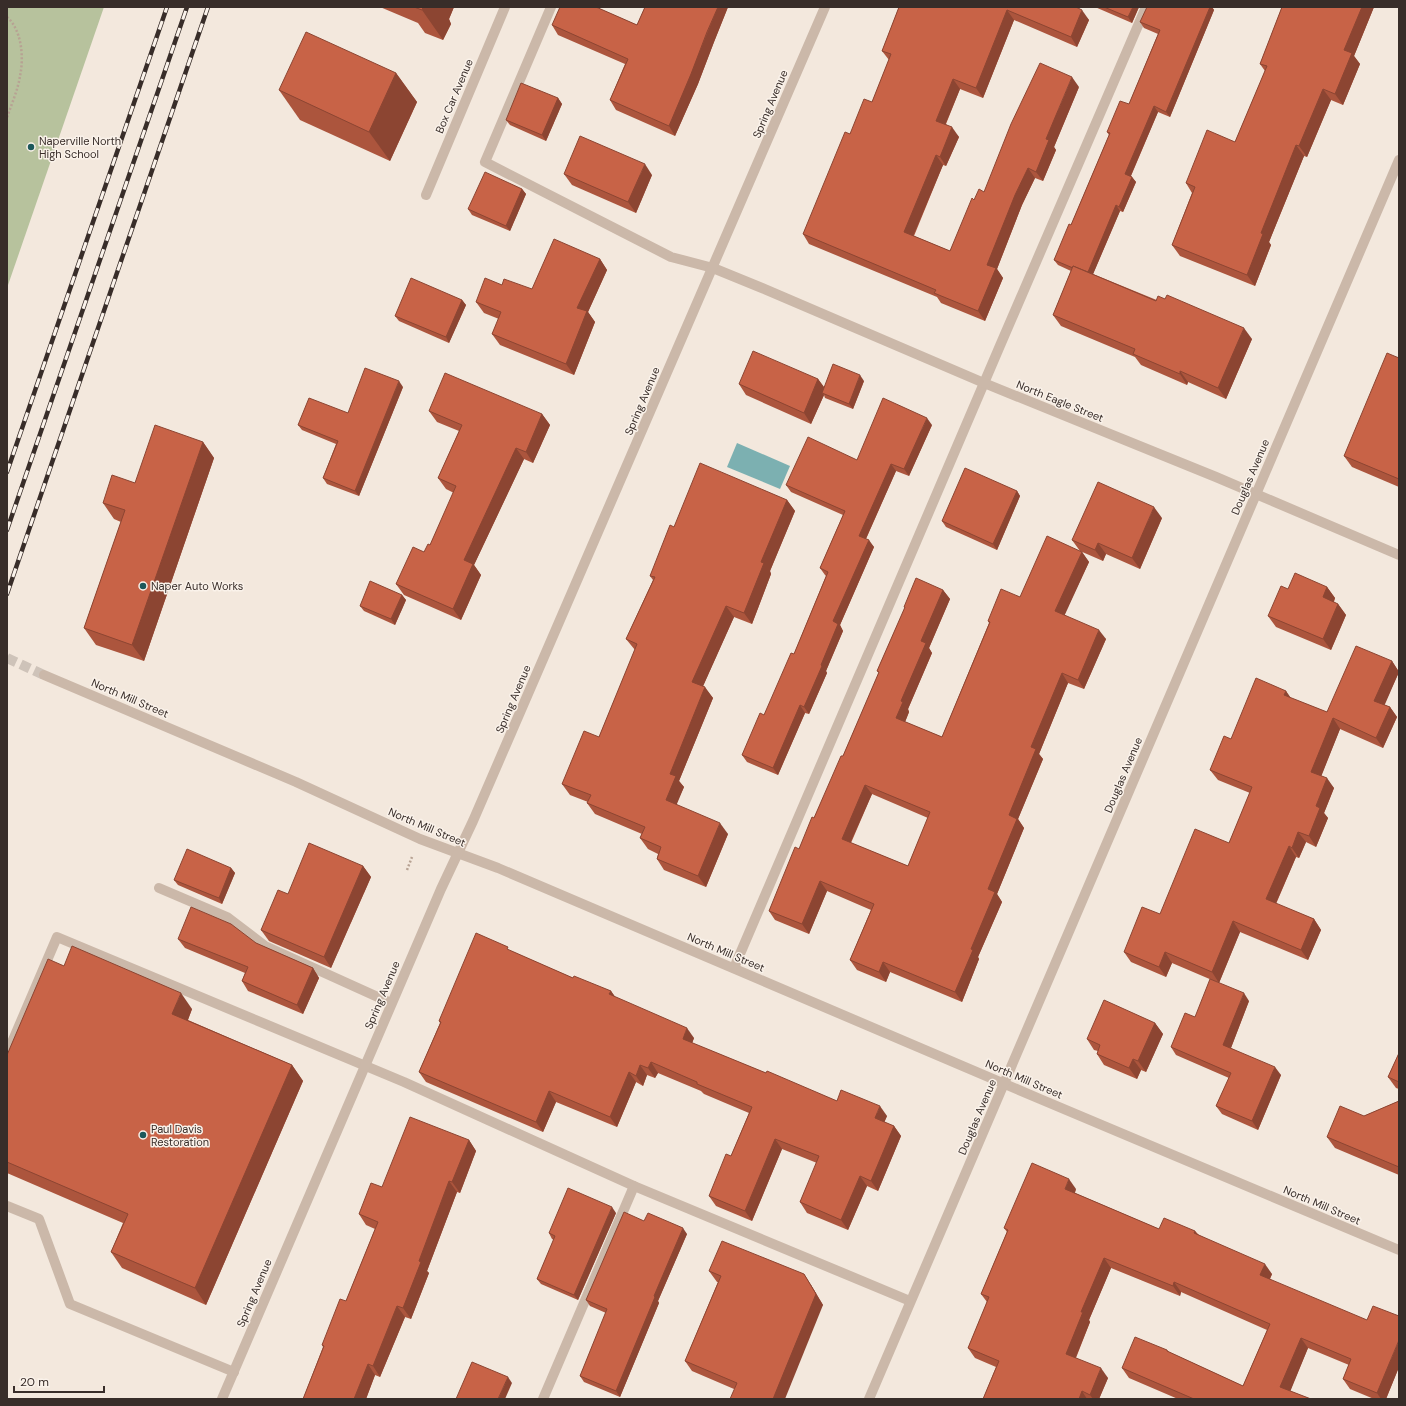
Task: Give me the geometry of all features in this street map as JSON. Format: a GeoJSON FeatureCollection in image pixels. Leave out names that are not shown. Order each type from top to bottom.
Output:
{"type":"FeatureCollection","features":[{"type":"Feature","properties":{"kind":"street","name":"Box Car Avenue"},"geometry":{"type":"LineString","coordinates":[[426,195],[505,7]]}},
{"type":"Feature","properties":{"kind":"street","name":"North Eagle Street"},"geometry":{"type":"LineString","coordinates":[[551,7],[485,162],[671,257],[713,268],[984,383],[1256,494],[1399,555]]}},
{"type":"Feature","properties":{"kind":"street","name":"Spring Avenue"},"geometry":{"type":"LineString","coordinates":[[222,1399],[391,1003],[713,268],[825,7]]}},
{"type":"Feature","properties":{"kind":"street"},"geometry":{"type":"LineString","coordinates":[[734,968],[1146,7]]}},
{"type":"Feature","properties":{"kind":"street","name":"Douglas Avenue"},"geometry":{"type":"LineString","coordinates":[[869,1399],[910,1300],[1399,160]]}},
{"type":"Feature","properties":{"kind":"street","name":"North Mill Street"},"geometry":{"type":"LineString","coordinates":[[44,675],[296,782],[420,839],[505,871],[1399,1250]]}},
{"type":"Feature","properties":{"kind":"street"},"geometry":{"type":"LineString","coordinates":[[159,888],[227,917],[265,946],[391,1003]]}},
{"type":"Feature","properties":{"kind":"street"},"geometry":{"type":"LineString","coordinates":[[7,1054],[57,937],[365,1066],[634,1186],[910,1300]]}},
{"type":"Feature","properties":{"kind":"street"},"geometry":{"type":"LineString","coordinates":[[543,1399],[634,1186]]}},
{"type":"Feature","properties":{"kind":"street"},"geometry":{"type":"LineString","coordinates":[[7,1206],[39,1219],[70,1304],[234,1372]]}},
{"type":"Feature","properties":{"kind":"path"},"geometry":{"type":"LineString","coordinates":[[7,17],[11,20],[19,36],[22,57],[20,76],[7,118]]}},
{"type":"Feature","properties":{"kind":"green space","name":"Naperville North High School"},"geometry":{"type":"Polygon","coordinates":[[[7,7],[104,7],[7,288],[7,7]]]}},
{"type":"Feature","properties":{"kind":"water"},"geometry":{"type":"Polygon","coordinates":[[[737,443],[790,466],[780,489],[727,467],[737,443]]]}},
{"type":"Feature","properties":{"kind":"building"},"geometry":{"type":"Polygon","coordinates":[[[414,7],[423,7],[422,10],[414,7]]]}},
{"type":"Feature","properties":{"kind":"building"},"geometry":{"type":"Polygon","coordinates":[[[560,7],[596,7],[637,25],[645,7],[718,7],[669,126],[610,100],[628,59],[552,25],[560,7]]]}},
{"type":"Feature","properties":{"kind":"building"},"geometry":{"type":"Polygon","coordinates":[[[899,7],[1076,7],[1082,10],[1071,37],[1007,10],[976,88],[953,79],[936,121],[952,127],[940,157],[936,155],[904,232],[950,251],[972,198],[974,200],[979,189],[984,192],[1011,124],[1040,63],[1072,77],[1046,139],[1049,140],[1036,172],[1028,168],[1015,195],[987,265],[996,268],[978,311],[934,293],[936,290],[803,234],[845,132],[850,134],[864,99],[872,102],[891,54],[882,51],[899,7]]]}},
{"type":"Feature","properties":{"kind":"building"},"geometry":{"type":"Polygon","coordinates":[[[1104,7],[1133,7],[1128,17],[1104,7]]]}},
{"type":"Feature","properties":{"kind":"building"},"geometry":{"type":"Polygon","coordinates":[[[1147,7],[1210,7],[1166,112],[1154,106],[1125,174],[1132,177],[1119,207],[1116,205],[1088,272],[1073,266],[1073,268],[1054,260],[1069,224],[1071,225],[1110,133],[1107,132],[1120,101],[1129,104],[1160,30],[1140,22],[1147,7]]]}},
{"type":"Feature","properties":{"kind":"building"},"geometry":{"type":"Polygon","coordinates":[[[1282,7],[1362,7],[1344,50],[1352,53],[1335,94],[1323,89],[1299,146],[1296,145],[1261,233],[1263,234],[1247,275],[1172,245],[1195,187],[1186,183],[1207,130],[1235,142],[1267,66],[1260,64],[1282,7]]]}},
{"type":"Feature","properties":{"kind":"building"},"geometry":{"type":"Polygon","coordinates":[[[306,32],[396,73],[369,132],[279,90],[306,32]]]}},
{"type":"Feature","properties":{"kind":"building"},"geometry":{"type":"Polygon","coordinates":[[[521,83],[558,98],[542,135],[506,120],[521,83]]]}},
{"type":"Feature","properties":{"kind":"building"},"geometry":{"type":"Polygon","coordinates":[[[580,136],[645,164],[628,202],[564,174],[580,136]]]}},
{"type":"Feature","properties":{"kind":"building"},"geometry":{"type":"Polygon","coordinates":[[[485,172],[522,189],[506,226],[468,209],[485,172]]]}},
{"type":"Feature","properties":{"kind":"building"},"geometry":{"type":"Polygon","coordinates":[[[554,239],[600,259],[577,308],[587,311],[566,364],[492,334],[501,312],[476,302],[485,278],[502,285],[504,279],[532,289],[554,239]]]}},
{"type":"Feature","properties":{"kind":"building"},"geometry":{"type":"Polygon","coordinates":[[[1073,266],[1156,301],[1158,296],[1165,299],[1167,295],[1244,328],[1218,388],[1180,371],[1180,374],[1133,354],[1135,349],[1053,315],[1073,266]]]}},
{"type":"Feature","properties":{"kind":"building"},"geometry":{"type":"Polygon","coordinates":[[[411,278],[462,300],[446,337],[395,316],[411,278]]]}},
{"type":"Feature","properties":{"kind":"building"},"geometry":{"type":"Polygon","coordinates":[[[753,351],[818,379],[804,413],[739,384],[753,351]]]}},
{"type":"Feature","properties":{"kind":"building"},"geometry":{"type":"Polygon","coordinates":[[[1387,353],[1399,358],[1399,479],[1344,456],[1387,353]]]}},
{"type":"Feature","properties":{"kind":"building"},"geometry":{"type":"Polygon","coordinates":[[[833,364],[860,375],[849,404],[822,393],[833,364]]]}},
{"type":"Feature","properties":{"kind":"building"},"geometry":{"type":"Polygon","coordinates":[[[365,368],[399,381],[355,491],[323,478],[338,441],[298,425],[309,398],[348,413],[365,368]]]}},
{"type":"Feature","properties":{"kind":"building"},"geometry":{"type":"Polygon","coordinates":[[[445,373],[542,414],[526,452],[516,448],[464,560],[473,564],[453,609],[396,584],[413,547],[424,552],[428,544],[430,545],[456,486],[438,478],[462,425],[429,411],[445,373]]]}},
{"type":"Feature","properties":{"kind":"building"},"geometry":{"type":"Polygon","coordinates":[[[883,398],[927,418],[904,469],[891,464],[859,536],[869,540],[833,621],[838,624],[804,707],[800,705],[773,768],[742,755],[760,713],[764,715],[791,653],[794,654],[828,572],[820,568],[845,511],[786,485],[808,437],[857,460],[883,398]]]}},
{"type":"Feature","properties":{"kind":"building","name":"Naper Auto Works"},"geometry":{"type":"Polygon","coordinates":[[[155,425],[203,442],[132,645],[84,628],[125,510],[103,503],[112,475],[135,483],[155,425]]]}},
{"type":"Feature","properties":{"kind":"building"},"geometry":{"type":"Polygon","coordinates":[[[700,463],[787,500],[761,562],[764,563],[744,613],[726,606],[692,682],[705,687],[670,774],[676,776],[666,800],[720,823],[698,876],[657,859],[661,847],[640,838],[645,827],[587,803],[591,795],[562,784],[584,731],[599,737],[637,644],[626,639],[655,577],[650,576],[670,525],[674,527],[700,463]]]}},
{"type":"Feature","properties":{"kind":"building"},"geometry":{"type":"Polygon","coordinates":[[[965,468],[1017,491],[993,544],[942,521],[965,468]]]}},
{"type":"Feature","properties":{"kind":"building"},"geometry":{"type":"Polygon","coordinates":[[[1098,482],[1154,507],[1132,558],[1098,543],[1095,550],[1072,540],[1098,482]]]}},
{"type":"Feature","properties":{"kind":"building"},"geometry":{"type":"Polygon","coordinates":[[[1047,536],[1082,552],[1055,611],[1099,630],[1078,680],[1062,673],[1031,747],[1036,749],[1009,815],[1017,819],[988,889],[995,892],[955,992],[883,962],[879,972],[850,960],[874,904],[820,881],[802,924],[769,911],[795,847],[799,849],[812,817],[814,818],[841,756],[843,756],[879,672],[877,671],[916,578],[943,590],[921,641],[926,643],[901,701],[903,702],[896,718],[942,737],[990,622],[988,621],[1001,589],[1020,597],[1047,536]],[[865,785],[842,839],[908,866],[930,812],[865,785]]]}},
{"type":"Feature","properties":{"kind":"building"},"geometry":{"type":"Polygon","coordinates":[[[1295,573],[1327,587],[1323,597],[1338,604],[1323,639],[1268,616],[1281,586],[1288,589],[1295,573]]]}},
{"type":"Feature","properties":{"kind":"building"},"geometry":{"type":"Polygon","coordinates":[[[370,581],[402,595],[391,619],[360,606],[370,581]]]}},
{"type":"Feature","properties":{"kind":"building"},"geometry":{"type":"Polygon","coordinates":[[[1356,646],[1392,661],[1374,701],[1390,707],[1376,738],[1333,718],[1311,772],[1327,778],[1316,806],[1320,808],[1309,836],[1298,832],[1292,848],[1289,846],[1266,899],[1314,919],[1301,950],[1233,921],[1212,972],[1165,952],[1159,967],[1124,952],[1142,907],[1160,914],[1195,829],[1229,843],[1252,787],[1210,770],[1224,736],[1231,739],[1256,678],[1286,691],[1284,695],[1327,712],[1356,646]]]}},
{"type":"Feature","properties":{"kind":"building"},"geometry":{"type":"Polygon","coordinates":[[[309,843],[363,866],[324,957],[261,930],[278,890],[288,894],[309,843]]]}},
{"type":"Feature","properties":{"kind":"building"},"geometry":{"type":"Polygon","coordinates":[[[187,849],[231,868],[219,898],[174,880],[187,849]]]}},
{"type":"Feature","properties":{"kind":"building"},"geometry":{"type":"Polygon","coordinates":[[[191,907],[231,924],[256,943],[313,968],[297,1005],[242,981],[248,967],[178,939],[191,907]]]}},
{"type":"Feature","properties":{"kind":"building"},"geometry":{"type":"Polygon","coordinates":[[[476,933],[508,947],[507,949],[573,978],[574,976],[611,991],[609,994],[687,1028],[683,1039],[766,1073],[767,1071],[837,1101],[841,1090],[880,1106],[875,1118],[894,1126],[871,1181],[860,1176],[841,1220],[800,1202],[819,1156],[775,1139],[745,1211],[709,1196],[726,1154],[731,1156],[752,1107],[697,1084],[697,1082],[651,1062],[648,1068],[640,1065],[636,1076],[629,1072],[610,1117],[549,1091],[536,1122],[419,1072],[441,1022],[439,1021],[476,933]]]}},
{"type":"Feature","properties":{"kind":"building","name":"Paul Davis Restoration"},"geometry":{"type":"Polygon","coordinates":[[[72,946],[181,993],[172,1014],[292,1065],[195,1288],[111,1252],[128,1214],[7,1162],[7,1055],[48,959],[64,966],[72,946]]]}},
{"type":"Feature","properties":{"kind":"building"},"geometry":{"type":"Polygon","coordinates":[[[1210,979],[1244,993],[1223,1045],[1275,1067],[1252,1121],[1216,1106],[1231,1073],[1171,1047],[1185,1013],[1195,1017],[1210,979]]]}},
{"type":"Feature","properties":{"kind":"building"},"geometry":{"type":"Polygon","coordinates":[[[1104,1000],[1155,1023],[1138,1061],[1133,1059],[1129,1068],[1097,1054],[1100,1045],[1087,1039],[1104,1000]]]}},
{"type":"Feature","properties":{"kind":"building"},"geometry":{"type":"Polygon","coordinates":[[[1399,1053],[1399,1082],[1388,1077],[1399,1053]]]}},
{"type":"Feature","properties":{"kind":"building"},"geometry":{"type":"Polygon","coordinates":[[[1399,1101],[1399,1167],[1327,1137],[1340,1106],[1364,1116],[1399,1101]]]}},
{"type":"Feature","properties":{"kind":"building"},"geometry":{"type":"Polygon","coordinates":[[[410,1117],[469,1140],[452,1182],[449,1181],[419,1261],[421,1262],[403,1308],[397,1306],[373,1366],[368,1364],[354,1399],[303,1399],[324,1346],[322,1345],[340,1299],[346,1301],[378,1222],[359,1214],[371,1183],[382,1187],[410,1117]]]}},
{"type":"Feature","properties":{"kind":"building"},"geometry":{"type":"Polygon","coordinates":[[[1032,1163],[1069,1179],[1065,1189],[1159,1229],[1164,1218],[1195,1231],[1194,1233],[1265,1264],[1260,1275],[1367,1320],[1373,1306],[1399,1316],[1399,1340],[1377,1393],[1343,1379],[1351,1359],[1301,1338],[1280,1387],[1311,1399],[1194,1399],[1122,1368],[1135,1337],[1167,1350],[1243,1386],[1270,1324],[1174,1282],[1173,1286],[1104,1258],[1081,1312],[1083,1312],[1066,1354],[1101,1368],[1090,1395],[1082,1391],[1079,1399],[983,1399],[999,1361],[968,1348],[989,1297],[981,1294],[1008,1230],[1004,1228],[1032,1163]]]}},
{"type":"Feature","properties":{"kind":"building"},"geometry":{"type":"Polygon","coordinates":[[[568,1188],[612,1207],[574,1295],[537,1279],[555,1236],[549,1233],[568,1188]]]}},
{"type":"Feature","properties":{"kind":"building"},"geometry":{"type":"Polygon","coordinates":[[[624,1212],[644,1221],[648,1213],[683,1228],[616,1391],[580,1376],[607,1309],[586,1300],[624,1212]]]}},
{"type":"Feature","properties":{"kind":"building"},"geometry":{"type":"Polygon","coordinates":[[[722,1241],[804,1274],[816,1294],[773,1399],[730,1399],[737,1383],[685,1361],[721,1276],[709,1271],[722,1241]]]}},
{"type":"Feature","properties":{"kind":"building"},"geometry":{"type":"Polygon","coordinates":[[[472,1362],[508,1377],[498,1399],[456,1399],[472,1362]]]}},
{"type":"Feature","properties":{"kind":"tunnel"},"geometry":{"type":"LineString","coordinates":[[7,658],[44,675]]}},
{"type":"Feature","properties":{"kind":"railway"},"geometry":{"type":"LineString","coordinates":[[7,472],[167,7]]}},
{"type":"Feature","properties":{"kind":"railway"},"geometry":{"type":"LineString","coordinates":[[7,530],[187,7]]}},
{"type":"Feature","properties":{"kind":"railway"},"geometry":{"type":"LineString","coordinates":[[7,594],[208,7]]}},
{"type":"Feature","properties":{"kind":"place","name":"Naperville North High School"},"geometry":{"type":"Point","coordinates":[31,147]}},
{"type":"Feature","properties":{"kind":"place","name":"Naper Auto Works"},"geometry":{"type":"Point","coordinates":[143,586]}},
{"type":"Feature","properties":{"kind":"place","name":"Paul Davis Restoration"},"geometry":{"type":"Point","coordinates":[143,1135]}}]}
